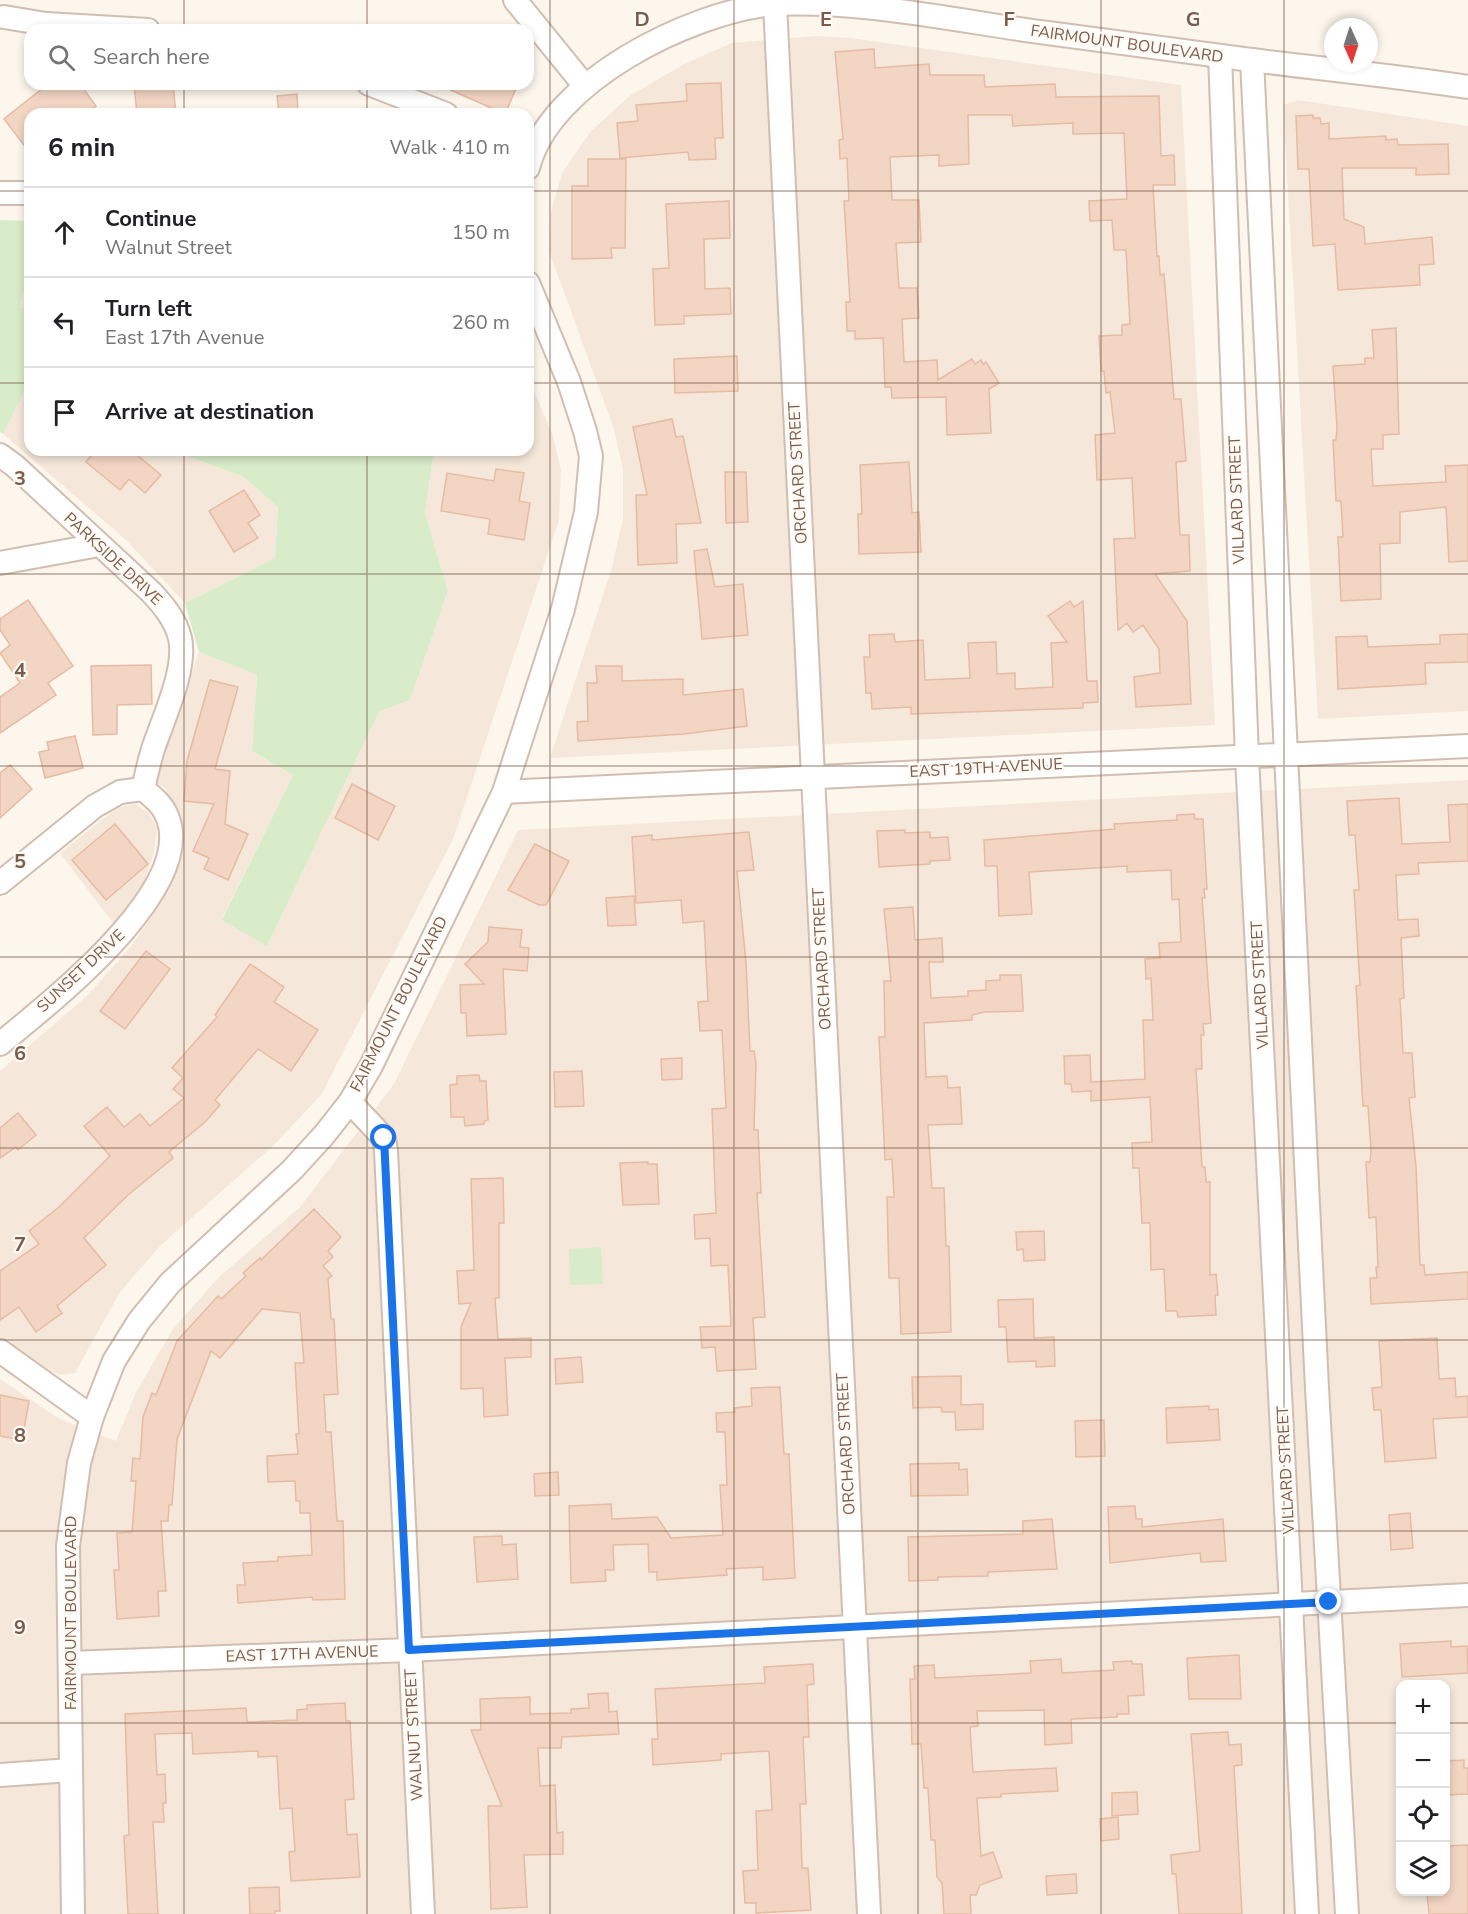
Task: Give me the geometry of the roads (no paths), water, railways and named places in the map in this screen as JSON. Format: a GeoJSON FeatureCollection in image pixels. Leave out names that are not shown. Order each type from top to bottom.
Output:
{"type":"FeatureCollection","features":[{"type":"Feature","properties":{"kind":"street"},"geometry":{"type":"LineString","coordinates":[[515,0],[584,85]]}},
{"type":"Feature","properties":{"kind":"street","name":"ORCHARD STREET"},"geometry":{"type":"LineString","coordinates":[[775,4],[869,1914]]}},
{"type":"Feature","properties":{"kind":"street","name":"FAIRMOUNT BOULEVARD"},"geometry":{"type":"LineString","coordinates":[[534,148],[545,129],[584,85],[656,41],[730,5],[879,6],[994,26],[1468,87]]}},
{"type":"Feature","properties":{"kind":"street"},"geometry":{"type":"LineString","coordinates":[[3,17],[46,24]]}},
{"type":"Feature","properties":{"kind":"street","name":"VILLARD STREET"},"geometry":{"type":"LineString","coordinates":[[1220,56],[1247,757],[1307,1914]]}},
{"type":"Feature","properties":{"kind":"street"},"geometry":{"type":"LineString","coordinates":[[1252,60],[1329,1602],[1347,1914]]}},
{"type":"Feature","properties":{"kind":"street"},"geometry":{"type":"LineString","coordinates":[[384,90],[431,108]]}},
{"type":"Feature","properties":{"kind":"street"},"geometry":{"type":"LineString","coordinates":[[0,193],[24,193]]}},
{"type":"Feature","properties":{"kind":"street","name":"FAIRMOUNT BOULEVARD"},"geometry":{"type":"LineString","coordinates":[[73,1914],[70,1523],[79,1463],[92,1417],[114,1361],[155,1300],[204,1251],[292,1170],[350,1102],[371,1066],[504,792],[563,609],[578,554],[590,481],[591,456],[582,421],[565,371],[534,297]]}},
{"type":"Feature","properties":{"kind":"street","name":"PARKSIDE DRIVE"},"geometry":{"type":"LineString","coordinates":[[0,455],[15,465],[167,609],[180,640],[176,680],[143,789]]}},
{"type":"Feature","properties":{"kind":"street"},"geometry":{"type":"LineString","coordinates":[[0,562],[99,545]]}},
{"type":"Feature","properties":{"kind":"street","name":"EAST 19TH AVENUE"},"geometry":{"type":"LineString","coordinates":[[504,792],[1468,746]]}},
{"type":"Feature","properties":{"kind":"street"},"geometry":{"type":"LineString","coordinates":[[0,883],[95,806],[120,792],[143,789]]}},
{"type":"Feature","properties":{"kind":"street","name":"SUNSET DRIVE"},"geometry":{"type":"LineString","coordinates":[[0,1044],[68,988],[129,926],[146,902],[165,867],[170,841],[168,819],[160,803],[143,789]]}},
{"type":"Feature","properties":{"kind":"street","name":"WALNUT STREET"},"geometry":{"type":"LineString","coordinates":[[350,1102],[384,1138],[386,1151],[423,1914]]}},
{"type":"Feature","properties":{"kind":"street"},"geometry":{"type":"LineString","coordinates":[[0,1351],[92,1417]]}},
{"type":"Feature","properties":{"kind":"street","name":"EAST 17TH AVENUE"},"geometry":{"type":"LineString","coordinates":[[70,1663],[409,1650],[1468,1595]]}},
{"type":"Feature","properties":{"kind":"street"},"geometry":{"type":"LineString","coordinates":[[0,1774],[71,1770]]}}]}
